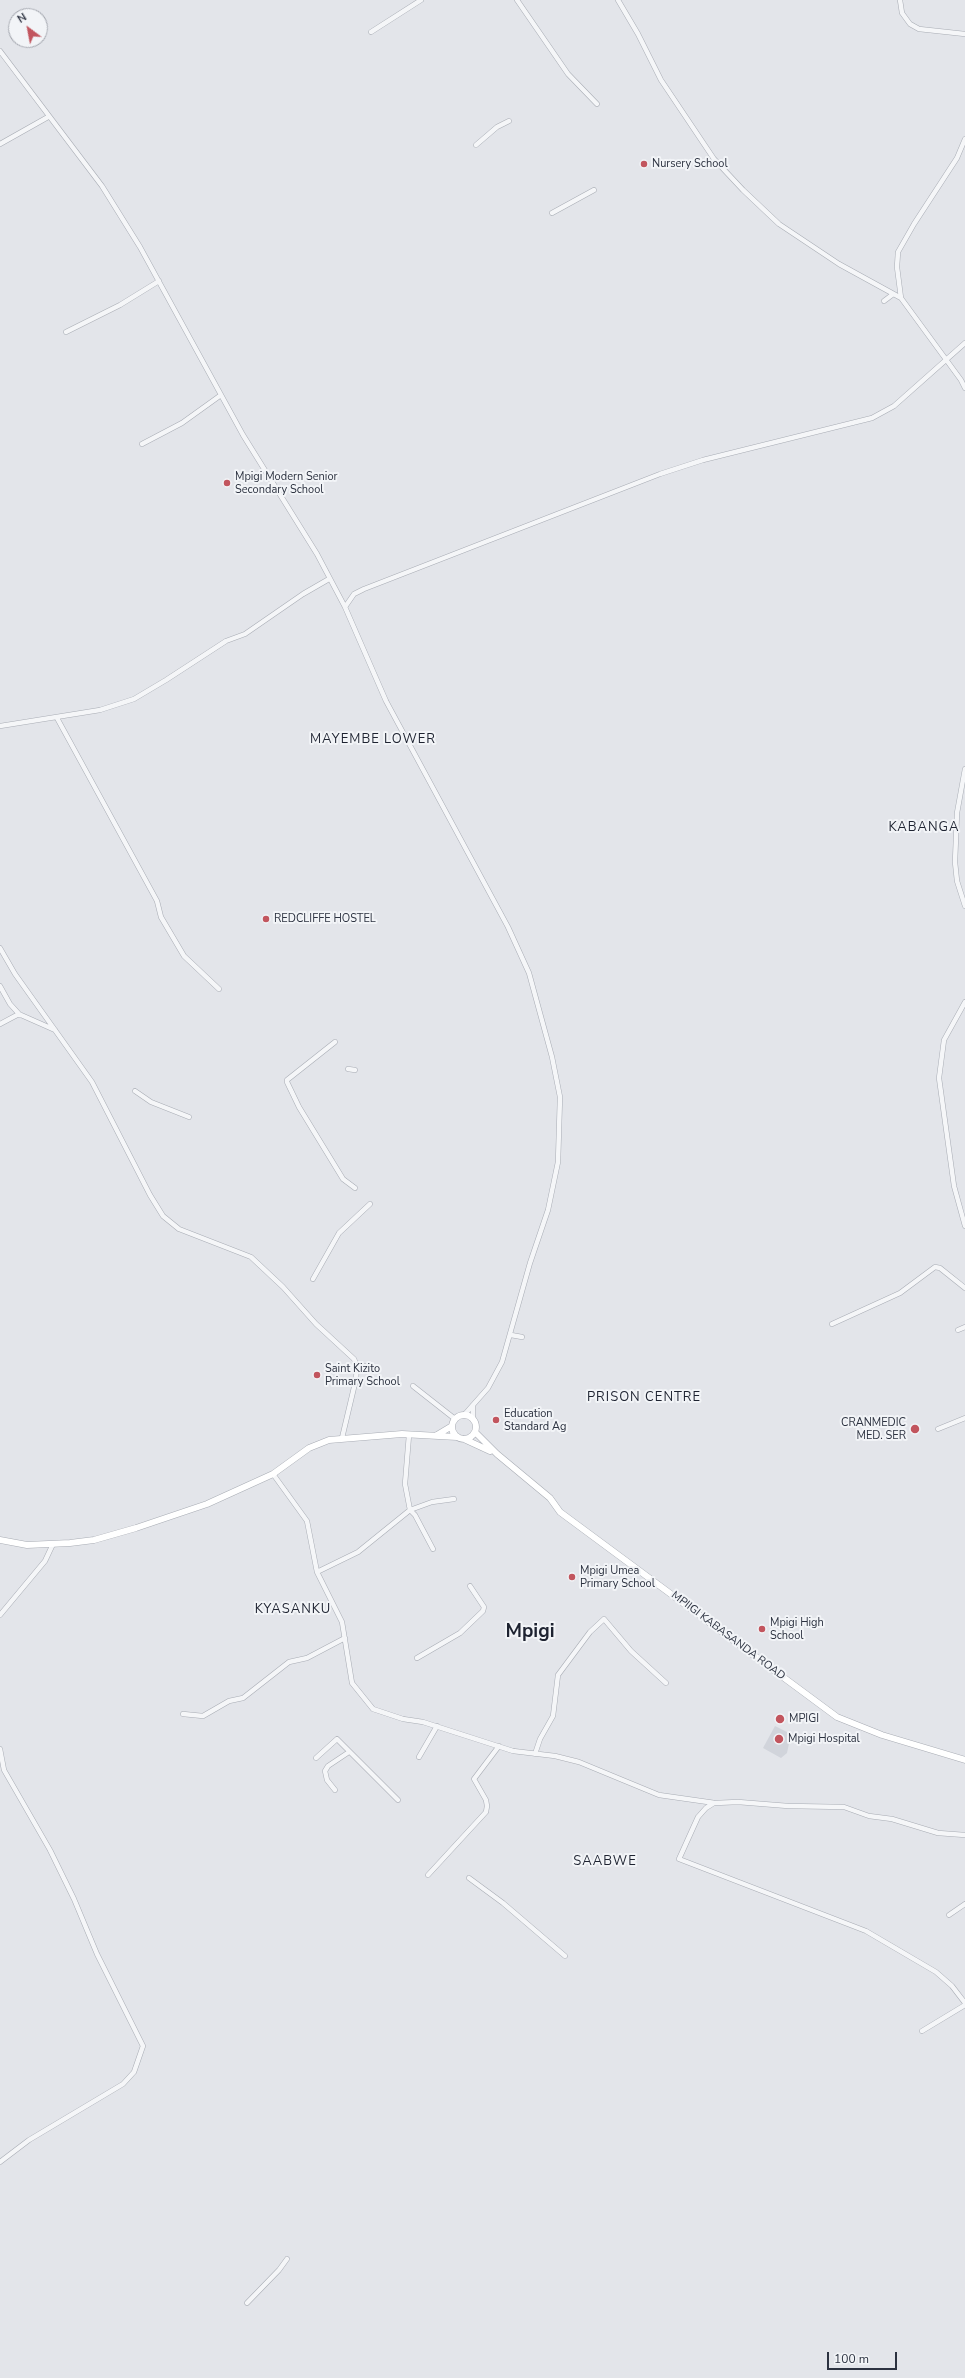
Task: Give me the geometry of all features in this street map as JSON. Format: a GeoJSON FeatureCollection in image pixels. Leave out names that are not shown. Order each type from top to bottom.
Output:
{"type":"FeatureCollection","features":[{"type":"Feature","properties":{"kind":"main road"},"geometry":{"type":"LineString","coordinates":[[464,1414],[473,1418],[476,1425],[475,1432],[471,1436],[459,1438],[452,1426],[454,1419],[464,1414]]}},
{"type":"Feature","properties":{"kind":"main road","name":"MPIIGI KABASANDA ROAD"},"geometry":{"type":"LineString","coordinates":[[436,1435],[452,1426]]}},
{"type":"Feature","properties":{"kind":"main road","name":"MPIIGI KABASANDA ROAD"},"geometry":{"type":"LineString","coordinates":[[475,1432],[497,1454],[550,1498],[560,1512],[838,1717],[882,1735],[965,1760]]}},
{"type":"Feature","properties":{"kind":"main road","name":"MPIIGI KABASANDA ROAD"},"geometry":{"type":"LineString","coordinates":[[0,1540],[27,1545],[94,1540],[182,1514],[208,1504],[273,1474],[309,1448],[329,1440],[342,1438],[436,1435],[459,1438],[497,1454]]}},
{"type":"Feature","properties":{"kind":"street"},"geometry":{"type":"LineString","coordinates":[[371,32],[421,0]]}},
{"type":"Feature","properties":{"kind":"street"},"geometry":{"type":"LineString","coordinates":[[517,0],[568,74],[597,104]]}},
{"type":"Feature","properties":{"kind":"street"},"geometry":{"type":"LineString","coordinates":[[618,0],[638,34],[661,80],[714,159],[743,190],[779,224],[802,241],[892,295],[901,298]]}},
{"type":"Feature","properties":{"kind":"street"},"geometry":{"type":"LineString","coordinates":[[900,0],[902,13],[910,24],[919,29],[965,34]]}},
{"type":"Feature","properties":{"kind":"street"},"geometry":{"type":"LineString","coordinates":[[0,51],[48,117],[102,186],[159,281],[270,481],[317,554],[345,607],[386,701],[522,956],[534,991],[552,1057],[560,1097],[558,1162],[548,1210],[530,1262],[502,1362],[488,1388],[464,1414]]}},
{"type":"Feature","properties":{"kind":"street"},"geometry":{"type":"LineString","coordinates":[[0,144],[48,117]]}},
{"type":"Feature","properties":{"kind":"street"},"geometry":{"type":"LineString","coordinates":[[476,145],[497,127],[509,121]]}},
{"type":"Feature","properties":{"kind":"street"},"geometry":{"type":"LineString","coordinates":[[965,139],[954,163],[914,224],[898,252],[897,268],[901,298],[965,388]]}},
{"type":"Feature","properties":{"kind":"street"},"geometry":{"type":"LineString","coordinates":[[552,213],[594,190]]}},
{"type":"Feature","properties":{"kind":"street"},"geometry":{"type":"LineString","coordinates":[[66,332],[120,305],[159,281]]}},
{"type":"Feature","properties":{"kind":"street"},"geometry":{"type":"LineString","coordinates":[[884,301],[892,295]]}},
{"type":"Feature","properties":{"kind":"street"},"geometry":{"type":"LineString","coordinates":[[345,607],[354,594],[364,589],[660,474],[704,460],[872,418],[894,406],[965,343]]}},
{"type":"Feature","properties":{"kind":"street"},"geometry":{"type":"LineString","coordinates":[[142,444],[182,423],[221,395]]}},
{"type":"Feature","properties":{"kind":"street"},"geometry":{"type":"LineString","coordinates":[[0,726],[100,710],[147,692],[226,641],[245,634],[303,594],[330,579]]}},
{"type":"Feature","properties":{"kind":"street"},"geometry":{"type":"LineString","coordinates":[[57,718],[157,901],[161,917],[184,956],[219,989]]}},
{"type":"Feature","properties":{"kind":"street"},"geometry":{"type":"LineString","coordinates":[[965,769],[957,813],[955,862],[957,882],[965,906]]}},
{"type":"Feature","properties":{"kind":"street"},"geometry":{"type":"LineString","coordinates":[[0,948],[92,1082],[150,1195],[163,1216],[179,1230],[251,1257],[283,1287],[316,1324],[349,1352],[357,1366],[342,1438]]}},
{"type":"Feature","properties":{"kind":"street"},"geometry":{"type":"LineString","coordinates":[[0,986],[10,1004],[21,1015],[55,1030]]}},
{"type":"Feature","properties":{"kind":"street"},"geometry":{"type":"LineString","coordinates":[[965,1002],[958,1012],[944,1040],[939,1078],[954,1186],[965,1226]]}},
{"type":"Feature","properties":{"kind":"street"},"geometry":{"type":"LineString","coordinates":[[0,1024],[17,1015],[21,1015]]}},
{"type":"Feature","properties":{"kind":"street"},"geometry":{"type":"LineString","coordinates":[[335,1042],[287,1080],[287,1082],[299,1107],[343,1179],[355,1188]]}},
{"type":"Feature","properties":{"kind":"street"},"geometry":{"type":"LineString","coordinates":[[348,1069],[355,1070]]}},
{"type":"Feature","properties":{"kind":"street"},"geometry":{"type":"LineString","coordinates":[[135,1091],[151,1102],[189,1117]]}},
{"type":"Feature","properties":{"kind":"street"},"geometry":{"type":"LineString","coordinates":[[313,1279],[339,1233],[370,1204]]}},
{"type":"Feature","properties":{"kind":"street"},"geometry":{"type":"LineString","coordinates":[[832,1324],[900,1294],[935,1267],[940,1268],[965,1288]]}},
{"type":"Feature","properties":{"kind":"street"},"geometry":{"type":"LineString","coordinates":[[958,1330],[965,1327]]}},
{"type":"Feature","properties":{"kind":"street"},"geometry":{"type":"LineString","coordinates":[[511,1334],[522,1338]]}},
{"type":"Feature","properties":{"kind":"street"},"geometry":{"type":"LineString","coordinates":[[357,1366],[368,1366]]}},
{"type":"Feature","properties":{"kind":"street"},"geometry":{"type":"LineString","coordinates":[[413,1386],[454,1419]]}},
{"type":"Feature","properties":{"kind":"street"},"geometry":{"type":"LineString","coordinates":[[473,1405],[473,1418]]}},
{"type":"Feature","properties":{"kind":"street"},"geometry":{"type":"LineString","coordinates":[[938,1430],[965,1418]]}},
{"type":"Feature","properties":{"kind":"street"},"geometry":{"type":"LineString","coordinates":[[409,1435],[405,1484],[410,1510],[415,1515],[433,1549]]}},
{"type":"Feature","properties":{"kind":"street"},"geometry":{"type":"LineString","coordinates":[[273,1474],[307,1521],[317,1572],[341,1617],[352,1683],[373,1709],[437,1726],[519,1752],[555,1756],[580,1762],[659,1795],[715,1803],[738,1802],[788,1806],[844,1807],[869,1816],[892,1819],[938,1833],[965,1835]]}},
{"type":"Feature","properties":{"kind":"street"},"geometry":{"type":"LineString","coordinates":[[317,1572],[358,1552],[410,1510],[432,1502],[454,1499]]}},
{"type":"Feature","properties":{"kind":"street"},"geometry":{"type":"LineString","coordinates":[[0,1615],[45,1561],[53,1544]]}},
{"type":"Feature","properties":{"kind":"street"},"geometry":{"type":"LineString","coordinates":[[418,1658],[460,1633],[483,1611],[484,1607],[470,1586]]}},
{"type":"Feature","properties":{"kind":"street"},"geometry":{"type":"LineString","coordinates":[[535,1754],[540,1739],[553,1716],[558,1675],[590,1632],[604,1619],[631,1651],[666,1683]]}},
{"type":"Feature","properties":{"kind":"street"},"geometry":{"type":"LineString","coordinates":[[183,1714],[203,1716],[229,1702],[243,1698],[289,1662],[307,1658],[344,1638]]}},
{"type":"Feature","properties":{"kind":"street"},"geometry":{"type":"LineString","coordinates":[[419,1757],[437,1726]]}},
{"type":"Feature","properties":{"kind":"street"},"geometry":{"type":"LineString","coordinates":[[316,1758],[337,1739],[398,1800]]}},
{"type":"Feature","properties":{"kind":"street"},"geometry":{"type":"LineString","coordinates":[[428,1875],[486,1812],[486,1800],[474,1779],[499,1746]]}},
{"type":"Feature","properties":{"kind":"street"},"geometry":{"type":"LineString","coordinates":[[0,1749],[4,1770],[50,1850],[74,1899],[95,1948],[143,2046],[134,2072],[123,2084],[29,2140],[0,2162]]}},
{"type":"Feature","properties":{"kind":"street"},"geometry":{"type":"LineString","coordinates":[[335,1790],[327,1780],[325,1771],[328,1766],[349,1752]]}},
{"type":"Feature","properties":{"kind":"street"},"geometry":{"type":"LineString","coordinates":[[715,1803],[706,1808],[698,1817],[679,1859],[866,1931],[936,1972],[952,1986],[965,2004],[922,2031]]}},
{"type":"Feature","properties":{"kind":"street"},"geometry":{"type":"LineString","coordinates":[[469,1878],[503,1903],[566,1956]]}},
{"type":"Feature","properties":{"kind":"street"},"geometry":{"type":"LineString","coordinates":[[949,1915],[965,1904]]}},
{"type":"Feature","properties":{"kind":"street"},"geometry":{"type":"LineString","coordinates":[[247,2303],[287,2259]]}},
{"type":"Feature","properties":{"kind":"shaded area","name":"Mpigi Hospital"},"geometry":{"type":"Polygon","coordinates":[[[775,1726],[791,1734],[787,1753],[781,1758],[763,1748],[775,1726]]]}},
{"type":"Feature","properties":{"kind":"place","name":"Nursery School"},"geometry":{"type":"Point","coordinates":[644,164]}},
{"type":"Feature","properties":{"kind":"place","name":"Mpigi Modern Senior Secondary School"},"geometry":{"type":"Point","coordinates":[227,483]}},
{"type":"Feature","properties":{"kind":"place","name":"REDCLIFFE HOSTEL"},"geometry":{"type":"Point","coordinates":[266,919]}},
{"type":"Feature","properties":{"kind":"place","name":"Saint Kizito Primary School"},"geometry":{"type":"Point","coordinates":[317,1375]}},
{"type":"Feature","properties":{"kind":"place","name":"Education Standard Ag"},"geometry":{"type":"Point","coordinates":[496,1420]}},
{"type":"Feature","properties":{"kind":"place","name":"CRANMEDIC MED. SER"},"geometry":{"type":"Point","coordinates":[915,1429]}},
{"type":"Feature","properties":{"kind":"place","name":"Mpigi Umea Primary School"},"geometry":{"type":"Point","coordinates":[572,1577]}},
{"type":"Feature","properties":{"kind":"place","name":"Mpigi High School"},"geometry":{"type":"Point","coordinates":[762,1629]}},
{"type":"Feature","properties":{"kind":"place","name":"MPIGI"},"geometry":{"type":"Point","coordinates":[780,1719]}},
{"type":"Feature","properties":{"kind":"place","name":"Mpigi Hospital"},"geometry":{"type":"Point","coordinates":[779,1739]}},
{"type":"Feature","properties":{"kind":"district","name":"MAYEMBE LOWER"},"geometry":{"type":"Point","coordinates":[373,740]}},
{"type":"Feature","properties":{"kind":"district","name":"KABANGA"},"geometry":{"type":"Point","coordinates":[924,828]}},
{"type":"Feature","properties":{"kind":"district","name":"PRISON CENTRE"},"geometry":{"type":"Point","coordinates":[644,1398]}},
{"type":"Feature","properties":{"kind":"district","name":"KYASANKU"},"geometry":{"type":"Point","coordinates":[293,1610]}},
{"type":"Feature","properties":{"kind":"district","name":"Mpigi"},"geometry":{"type":"Point","coordinates":[530,1632]}},
{"type":"Feature","properties":{"kind":"district","name":"SAABWE"},"geometry":{"type":"Point","coordinates":[605,1862]}}]}
